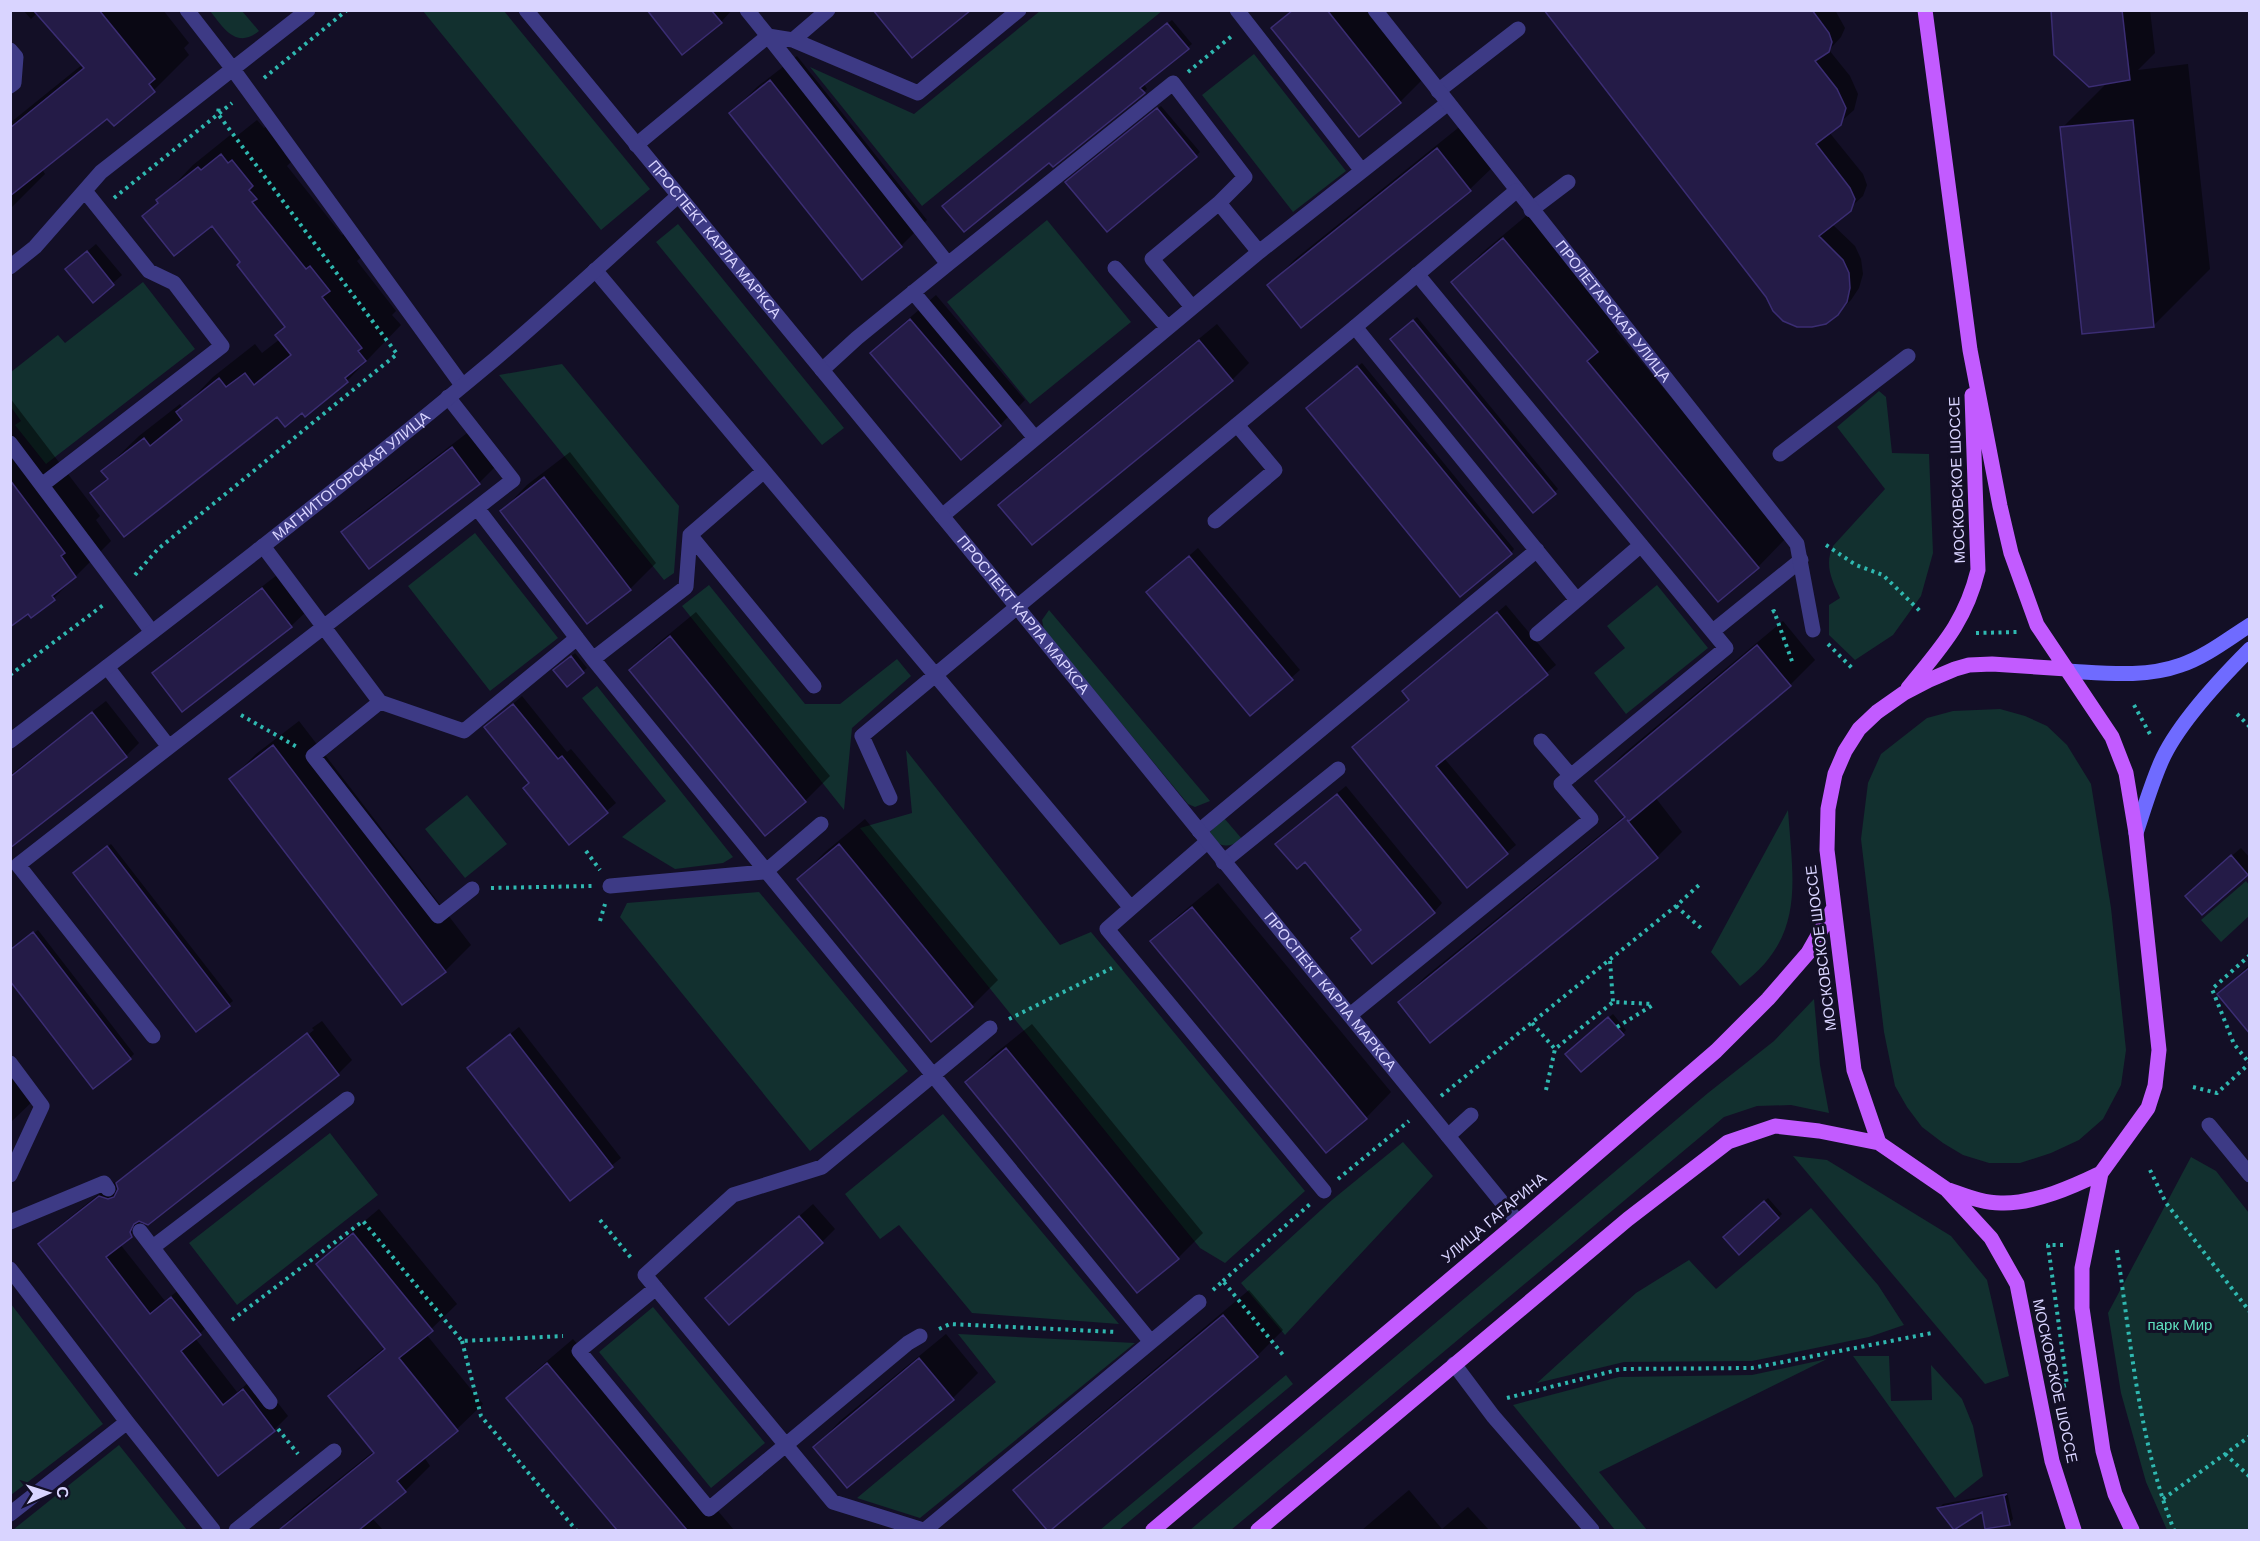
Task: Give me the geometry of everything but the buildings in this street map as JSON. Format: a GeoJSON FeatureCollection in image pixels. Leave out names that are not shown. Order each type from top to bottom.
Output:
{"type":"FeatureCollection","features":[{"type":"Feature","properties":{"kind":"main road","name":"МОСКОВСКОЕ ШОССЕ"},"geometry":{"type":"LineString","coordinates":[[1925,10],[1970,350],[2000,507],[2011,552],[2037,625],[2112,737],[2126,773],[2136,832],[2159,1050],[2155,1086],[2148,1108],[2101,1173],[2083,1257],[2082,1308],[2103,1451],[2115,1494],[2132,1530]]}},
{"type":"Feature","properties":{"kind":"main road","name":"МОСКОВСКОЕ ШОССЕ"},"geometry":{"type":"LineString","coordinates":[[1904,693],[1955,630],[1972,595],[1978,570],[1970,350]]}},
{"type":"Feature","properties":{"kind":"main road"},"geometry":{"type":"LineString","coordinates":[[2068,670],[2112,674],[2136,673],[2180,666],[2205,654],[2250,625]]}},
{"type":"Feature","properties":{"kind":"main road"},"geometry":{"type":"LineString","coordinates":[[2136,832],[2160,763],[2175,736],[2216,685],[2250,649]]}},
{"type":"Feature","properties":{"kind":"main road","name":"МОСКОВСКОЕ ШОССЕ"},"geometry":{"type":"LineString","coordinates":[[2068,670],[1992,664],[1969,665],[1946,672],[1904,693],[1877,712],[1859,729],[1834,774],[1828,809],[1827,850],[1854,1070],[1879,1143],[1946,1189],[1991,1238],[2017,1284],[2052,1461],[2074,1530]]}},
{"type":"Feature","properties":{"kind":"main road","name":"УЛИЦА ГАГАРИНА"},"geometry":{"type":"LineString","coordinates":[[1153,1530],[1518,1222],[1716,1051],[1768,999],[1808,953],[1833,909]]}},
{"type":"Feature","properties":{"kind":"main road"},"geometry":{"type":"LineString","coordinates":[[1258,1530],[1628,1219],[1728,1142],[1775,1126],[1819,1131],[1879,1143]]}},
{"type":"Feature","properties":{"kind":"main road","name":"МОСКОВСКОЕ ШОССЕ"},"geometry":{"type":"LineString","coordinates":[[1946,1189],[1972,1199],[2003,1203],[2030,1199],[2101,1173]]}},
{"type":"Feature","properties":{"kind":"street"},"geometry":{"type":"LineString","coordinates":[[187,10],[232,68],[462,385]]}},
{"type":"Feature","properties":{"kind":"street"},"geometry":{"type":"LineString","coordinates":[[10,267],[35,247],[101,172],[308,10]]}},
{"type":"Feature","properties":{"kind":"street","name":"ПРОСПЕКТ КАРЛА МАРКСА"},"geometry":{"type":"LineString","coordinates":[[526,10],[1017,607],[1518,1222]]}},
{"type":"Feature","properties":{"kind":"street"},"geometry":{"type":"LineString","coordinates":[[747,10],[948,264]]}},
{"type":"Feature","properties":{"kind":"street"},"geometry":{"type":"LineString","coordinates":[[793,40],[828,10]]}},
{"type":"Feature","properties":{"kind":"street"},"geometry":{"type":"LineString","coordinates":[[636,145],[768,36],[793,40],[918,93],[1019,10]]}},
{"type":"Feature","properties":{"kind":"street"},"geometry":{"type":"LineString","coordinates":[[1238,10],[1362,171]]}},
{"type":"Feature","properties":{"kind":"street","name":"ПРОЛЕТАРСКАЯ УЛИЦА"},"geometry":{"type":"LineString","coordinates":[[1375,10],[1797,544],[1813,630]]}},
{"type":"Feature","properties":{"kind":"street"},"geometry":{"type":"LineString","coordinates":[[1438,91],[1518,29]]}},
{"type":"Feature","properties":{"kind":"street"},"geometry":{"type":"LineString","coordinates":[[10,50],[16,57],[14,83],[10,86]]}},
{"type":"Feature","properties":{"kind":"street"},"geometry":{"type":"LineString","coordinates":[[822,370],[913,292],[1173,83],[1245,177],[1219,203],[1152,259],[1192,308]]}},
{"type":"Feature","properties":{"kind":"street"},"geometry":{"type":"LineString","coordinates":[[942,516],[1259,252],[1448,103]]}},
{"type":"Feature","properties":{"kind":"street"},"geometry":{"type":"LineString","coordinates":[[1531,210],[1568,182]]}},
{"type":"Feature","properties":{"kind":"street"},"geometry":{"type":"LineString","coordinates":[[42,485],[222,346],[174,283],[149,271],[85,191]]}},
{"type":"Feature","properties":{"kind":"street"},"geometry":{"type":"LineString","coordinates":[[890,798],[862,736],[1516,191]]}},
{"type":"Feature","properties":{"kind":"street","name":"МАГНИТОГОРСКАЯ УЛИЦА"},"geometry":{"type":"LineString","coordinates":[[10,741],[263,546],[497,358],[678,196]]}},
{"type":"Feature","properties":{"kind":"street"},"geometry":{"type":"LineString","coordinates":[[1219,203],[1259,252]]}},
{"type":"Feature","properties":{"kind":"street"},"geometry":{"type":"LineString","coordinates":[[1115,268],[1167,328]]}},
{"type":"Feature","properties":{"kind":"street"},"geometry":{"type":"LineString","coordinates":[[595,270],[1131,908]]}},
{"type":"Feature","properties":{"kind":"street"},"geometry":{"type":"LineString","coordinates":[[1350,1016],[1591,819],[1561,784],[1726,648],[1417,274]]}},
{"type":"Feature","properties":{"kind":"street"},"geometry":{"type":"LineString","coordinates":[[913,292],[1035,438]]}},
{"type":"Feature","properties":{"kind":"street"},"geometry":{"type":"LineString","coordinates":[[1355,327],[1577,600]]}},
{"type":"Feature","properties":{"kind":"street"},"geometry":{"type":"LineString","coordinates":[[1780,454],[1908,356]]}},
{"type":"Feature","properties":{"kind":"street"},"geometry":{"type":"LineString","coordinates":[[153,1036],[18,865],[513,480],[448,397]]}},
{"type":"Feature","properties":{"kind":"street"},"geometry":{"type":"LineString","coordinates":[[1215,521],[1275,470],[1237,425]]}},
{"type":"Feature","properties":{"kind":"street"},"geometry":{"type":"LineString","coordinates":[[10,443],[152,632]]}},
{"type":"Feature","properties":{"kind":"street"},"geometry":{"type":"LineString","coordinates":[[593,659],[686,586],[690,535],[764,471]]}},
{"type":"Feature","properties":{"kind":"street"},"geometry":{"type":"LineString","coordinates":[[477,508],[593,659],[1147,1338]]}},
{"type":"Feature","properties":{"kind":"street"},"geometry":{"type":"LineString","coordinates":[[690,535],[814,686]]}},
{"type":"Feature","properties":{"kind":"street"},"geometry":{"type":"LineString","coordinates":[[1537,634],[1641,545]]}},
{"type":"Feature","properties":{"kind":"street"},"geometry":{"type":"LineString","coordinates":[[263,546],[380,702],[466,735],[577,638]]}},
{"type":"Feature","properties":{"kind":"street"},"geometry":{"type":"LineString","coordinates":[[1324,1191],[1107,929],[1203,836],[1537,550]]}},
{"type":"Feature","properties":{"kind":"street"},"geometry":{"type":"LineString","coordinates":[[1713,631],[1801,560]]}},
{"type":"Feature","properties":{"kind":"street"},"geometry":{"type":"LineString","coordinates":[[107,667],[169,747]]}},
{"type":"Feature","properties":{"kind":"street"},"geometry":{"type":"LineString","coordinates":[[380,702],[313,756],[438,916],[472,889]]}},
{"type":"Feature","properties":{"kind":"street"},"geometry":{"type":"LineString","coordinates":[[1541,741],[1571,776]]}},
{"type":"Feature","properties":{"kind":"street"},"geometry":{"type":"LineString","coordinates":[[1223,862],[1338,769]]}},
{"type":"Feature","properties":{"kind":"street"},"geometry":{"type":"LineString","coordinates":[[610,886],[765,872],[821,824]]}},
{"type":"Feature","properties":{"kind":"street"},"geometry":{"type":"LineString","coordinates":[[990,1028],[822,1167],[732,1195],[645,1275],[833,1502],[924,1530],[1147,1338],[1199,1302]]}},
{"type":"Feature","properties":{"kind":"street"},"geometry":{"type":"LineString","coordinates":[[10,1063],[42,1106],[10,1175]]}},
{"type":"Feature","properties":{"kind":"street"},"geometry":{"type":"LineString","coordinates":[[153,1247],[347,1099]]}},
{"type":"Feature","properties":{"kind":"street"},"geometry":{"type":"LineString","coordinates":[[1448,1136],[1471,1115]]}},
{"type":"Feature","properties":{"kind":"street"},"geometry":{"type":"LineString","coordinates":[[2209,1125],[2250,1175]]}},
{"type":"Feature","properties":{"kind":"street"},"geometry":{"type":"LineString","coordinates":[[10,1222],[104,1183],[108,1189]]}},
{"type":"Feature","properties":{"kind":"street"},"geometry":{"type":"LineString","coordinates":[[140,1231],[270,1402]]}},
{"type":"Feature","properties":{"kind":"street"},"geometry":{"type":"LineString","coordinates":[[10,1269],[213,1530]]}},
{"type":"Feature","properties":{"kind":"street"},"geometry":{"type":"LineString","coordinates":[[656,1288],[579,1351],[709,1509],[914,1340]]}},
{"type":"Feature","properties":{"kind":"street"},"geometry":{"type":"LineString","coordinates":[[1454,1364],[1493,1416],[1592,1530]]}},
{"type":"Feature","properties":{"kind":"street"},"geometry":{"type":"LineString","coordinates":[[10,1514],[127,1422]]}},
{"type":"Feature","properties":{"kind":"street"},"geometry":{"type":"LineString","coordinates":[[236,1530],[334,1451]]}},
{"type":"Feature","properties":{"kind":"path"},"geometry":{"type":"LineString","coordinates":[[100,210],[347,10]]}},
{"type":"Feature","properties":{"kind":"path"},"geometry":{"type":"LineString","coordinates":[[1173,83],[1248,24]]}},
{"type":"Feature","properties":{"kind":"path"},"geometry":{"type":"LineString","coordinates":[[10,675],[121,591],[158,549],[397,354],[218,114]]}},
{"type":"Feature","properties":{"kind":"path"},"geometry":{"type":"LineString","coordinates":[[1826,545],[1856,565],[1883,575],[1922,612]]}},
{"type":"Feature","properties":{"kind":"path"},"geometry":{"type":"LineString","coordinates":[[1766,617],[1774,610],[1793,664]]}},
{"type":"Feature","properties":{"kind":"path"},"geometry":{"type":"LineString","coordinates":[[1813,630],[1853,669]]}},
{"type":"Feature","properties":{"kind":"path"},"geometry":{"type":"LineString","coordinates":[[1974,633],[2017,632]]}},
{"type":"Feature","properties":{"kind":"path"},"geometry":{"type":"LineString","coordinates":[[224,705],[313,756]]}},
{"type":"Feature","properties":{"kind":"path"},"geometry":{"type":"LineString","coordinates":[[2134,705],[2154,740]]}},
{"type":"Feature","properties":{"kind":"path"},"geometry":{"type":"LineString","coordinates":[[2237,714],[2250,727]]}},
{"type":"Feature","properties":{"kind":"path"},"geometry":{"type":"LineString","coordinates":[[1199,1302],[1324,1191],[1677,906],[1699,885]]}},
{"type":"Feature","properties":{"kind":"path"},"geometry":{"type":"LineString","coordinates":[[472,889],[610,886]]}},
{"type":"Feature","properties":{"kind":"path"},"geometry":{"type":"LineString","coordinates":[[1677,906],[1702,928]]}},
{"type":"Feature","properties":{"kind":"path"},"geometry":{"type":"LineString","coordinates":[[2193,1087],[2217,1093],[2249,1064],[2234,1044],[2212,989],[2250,955]]}},
{"type":"Feature","properties":{"kind":"path"},"geometry":{"type":"LineString","coordinates":[[990,1028],[1132,958]]}},
{"type":"Feature","properties":{"kind":"path"},"geometry":{"type":"LineString","coordinates":[[1610,960],[1613,1002]]}},
{"type":"Feature","properties":{"kind":"path"},"geometry":{"type":"LineString","coordinates":[[1546,1090],[1555,1049],[1613,1002],[1653,1004],[1617,1027]]}},
{"type":"Feature","properties":{"kind":"path"},"geometry":{"type":"LineString","coordinates":[[1532,1023],[1555,1049]]}},
{"type":"Feature","properties":{"kind":"path"},"geometry":{"type":"LineString","coordinates":[[2150,1170],[2166,1203],[2250,1312]]}},
{"type":"Feature","properties":{"kind":"path"},"geometry":{"type":"LineString","coordinates":[[600,1220],[645,1275]]}},
{"type":"Feature","properties":{"kind":"path"},"geometry":{"type":"LineString","coordinates":[[217,1331],[363,1221],[462,1341],[481,1416],[576,1530]]}},
{"type":"Feature","properties":{"kind":"path"},"geometry":{"type":"LineString","coordinates":[[2063,1245],[2048,1245],[2067,1385],[2063,1386]]}},
{"type":"Feature","properties":{"kind":"path"},"geometry":{"type":"LineString","coordinates":[[2117,1250],[2142,1413],[2163,1499],[2174,1530]]}},
{"type":"Feature","properties":{"kind":"path"},"geometry":{"type":"LineString","coordinates":[[1223,1281],[1283,1355]]}},
{"type":"Feature","properties":{"kind":"path"},"geometry":{"type":"LineString","coordinates":[[914,1340],[950,1324],[1147,1338]]}},
{"type":"Feature","properties":{"kind":"path"},"geometry":{"type":"LineString","coordinates":[[1507,1398],[1621,1369],[1752,1368],[1932,1333]]}},
{"type":"Feature","properties":{"kind":"path"},"geometry":{"type":"LineString","coordinates":[[462,1341],[569,1336]]}},
{"type":"Feature","properties":{"kind":"path"},"geometry":{"type":"LineString","coordinates":[[278,1429],[299,1455]]}},
{"type":"Feature","properties":{"kind":"path"},"geometry":{"type":"LineString","coordinates":[[2163,1499],[2250,1436]]}},
{"type":"Feature","properties":{"kind":"path"},"geometry":{"type":"LineString","coordinates":[[2225,1454],[2250,1477]]}},
{"type":"Feature","properties":{"kind":"green space"},"geometry":{"type":"Polygon","coordinates":[[[210,11],[242,11],[259,31],[251,36],[237,37],[225,29],[210,11]]]}},
{"type":"Feature","properties":{"kind":"green space"},"geometry":{"type":"Polygon","coordinates":[[[423,11],[504,11],[650,189],[601,230],[423,11]]]}},
{"type":"Feature","properties":{"kind":"green space"},"geometry":{"type":"Polygon","coordinates":[[[1040,11],[1162,11],[922,206],[810,67],[914,114],[1040,11]]]}},
{"type":"Feature","properties":{"kind":"green space"},"geometry":{"type":"Polygon","coordinates":[[[1254,54],[1346,171],[1293,212],[1202,95],[1254,54]]]}},
{"type":"Feature","properties":{"kind":"green space"},"geometry":{"type":"Polygon","coordinates":[[[1047,220],[1131,322],[1030,404],[947,302],[1047,220]]]}},
{"type":"Feature","properties":{"kind":"green space"},"geometry":{"type":"Polygon","coordinates":[[[678,224],[844,428],[822,445],[656,242],[678,224]]]}},
{"type":"Feature","properties":{"kind":"green space"},"geometry":{"type":"Polygon","coordinates":[[[143,282],[195,349],[46,464],[15,425],[21,421],[11,407],[11,372],[58,335],[65,343],[143,282]]]}},
{"type":"Feature","properties":{"kind":"green space"},"geometry":{"type":"Polygon","coordinates":[[[562,364],[679,506],[674,573],[664,580],[499,375],[562,364]]]}},
{"type":"Feature","properties":{"kind":"green space"},"geometry":{"type":"Polygon","coordinates":[[[1879,391],[1886,397],[1892,453],[1929,454],[1933,553],[1921,596],[1893,635],[1855,660],[1829,635],[1829,605],[1840,598],[1830,572],[1830,553],[1833,546],[1885,489],[1837,427],[1879,391]]]}},
{"type":"Feature","properties":{"kind":"green space"},"geometry":{"type":"Polygon","coordinates":[[[475,533],[558,638],[490,691],[408,586],[475,533]]]}},
{"type":"Feature","properties":{"kind":"green space"},"geometry":{"type":"Polygon","coordinates":[[[709,585],[805,704],[840,704],[897,659],[911,676],[852,728],[844,810],[682,606],[709,585]]]}},
{"type":"Feature","properties":{"kind":"green space"},"geometry":{"type":"Polygon","coordinates":[[[1657,585],[1708,648],[1626,714],[1594,673],[1625,648],[1607,626],[1657,585]]]}},
{"type":"Feature","properties":{"kind":"green space"},"geometry":{"type":"Polygon","coordinates":[[[1049,610],[1210,801],[1195,807],[1188,804],[1044,630],[1042,620],[1049,610]]]}},
{"type":"Feature","properties":{"kind":"green space"},"geometry":{"type":"Polygon","coordinates":[[[597,686],[733,857],[723,863],[675,869],[622,837],[666,801],[582,698],[597,686]]]}},
{"type":"Feature","properties":{"kind":"green space"},"geometry":{"type":"Polygon","coordinates":[[[2000,709],[2025,716],[2047,726],[2067,745],[2091,784],[2111,908],[2126,1050],[2121,1085],[2103,1119],[2079,1140],[2051,1153],[2020,1163],[1989,1163],[1963,1155],[1943,1143],[1922,1127],[1895,1086],[1884,1032],[1861,839],[1868,783],[1881,754],[1927,718],[1953,711],[2000,709]]]}},
{"type":"Feature","properties":{"kind":"green space"},"geometry":{"type":"Polygon","coordinates":[[[906,750],[1060,945],[1091,932],[1305,1191],[1225,1263],[1200,1248],[860,828],[912,813],[906,750]]]}},
{"type":"Feature","properties":{"kind":"green space"},"geometry":{"type":"Polygon","coordinates":[[[467,795],[507,844],[465,878],[425,829],[467,795]]]}},
{"type":"Feature","properties":{"kind":"green space"},"geometry":{"type":"Polygon","coordinates":[[[1788,810],[1792,885],[1791,907],[1786,928],[1776,948],[1761,967],[1740,986],[1711,952],[1788,810]]]}},
{"type":"Feature","properties":{"kind":"green space"},"geometry":{"type":"Polygon","coordinates":[[[1224,818],[1242,839],[1224,845],[1212,838],[1209,833],[1224,818]]]}},
{"type":"Feature","properties":{"kind":"green space"},"geometry":{"type":"Polygon","coordinates":[[[2246,881],[2249,885],[2249,916],[2221,942],[2201,920],[2246,881]]]}},
{"type":"Feature","properties":{"kind":"green space"},"geometry":{"type":"Polygon","coordinates":[[[759,892],[908,1071],[810,1151],[620,917],[627,903],[759,892]]]}},
{"type":"Feature","properties":{"kind":"green space"},"geometry":{"type":"Polygon","coordinates":[[[1814,999],[1820,1065],[1829,1113],[1791,1105],[1757,1106],[1724,1117],[1231,1530],[1190,1530],[1708,1093],[1774,1041],[1814,999]]]}},
{"type":"Feature","properties":{"kind":"green space"},"geometry":{"type":"Polygon","coordinates":[[[943,1114],[1119,1324],[972,1313],[899,1225],[880,1239],[845,1194],[943,1114]]]}},
{"type":"Feature","properties":{"kind":"green space"},"geometry":{"type":"Polygon","coordinates":[[[330,1133],[378,1195],[237,1305],[189,1243],[330,1133]]]}},
{"type":"Feature","properties":{"kind":"green space"},"geometry":{"type":"Polygon","coordinates":[[[1403,1142],[1433,1176],[1285,1335],[1241,1283],[1332,1200],[1403,1142]]]}},
{"type":"Feature","properties":{"kind":"green space"},"geometry":{"type":"Polygon","coordinates":[[[1793,1156],[1827,1160],[1951,1236],[1987,1280],[2009,1376],[1985,1384],[1793,1156]]]}},
{"type":"Feature","properties":{"kind":"green space","name":"парк Мир"},"geometry":{"type":"Polygon","coordinates":[[[2191,1157],[2216,1171],[2249,1213],[2249,1530],[2167,1530],[2146,1482],[2121,1393],[2108,1313],[2191,1157]]]}},
{"type":"Feature","properties":{"kind":"green space"},"geometry":{"type":"Polygon","coordinates":[[[1811,1208],[1878,1285],[1904,1325],[1869,1337],[1752,1361],[1624,1362],[1537,1383],[1636,1293],[1689,1260],[1716,1289],[1811,1208]]]}},
{"type":"Feature","properties":{"kind":"green space"},"geometry":{"type":"Polygon","coordinates":[[[11,1304],[103,1424],[11,1495],[11,1304]]]}},
{"type":"Feature","properties":{"kind":"green space"},"geometry":{"type":"Polygon","coordinates":[[[653,1307],[765,1443],[711,1488],[599,1352],[653,1307]]]}},
{"type":"Feature","properties":{"kind":"green space"},"geometry":{"type":"Polygon","coordinates":[[[958,1334],[1135,1343],[920,1518],[857,1498],[996,1382],[958,1334]]]}},
{"type":"Feature","properties":{"kind":"green space"},"geometry":{"type":"Polygon","coordinates":[[[1853,1356],[1889,1356],[1891,1401],[1932,1400],[1931,1365],[1962,1399],[1973,1426],[1983,1476],[1955,1498],[1853,1356]]]}},
{"type":"Feature","properties":{"kind":"green space"},"geometry":{"type":"Polygon","coordinates":[[[1827,1359],[1599,1472],[1647,1530],[1615,1530],[1513,1405],[1619,1377],[1752,1375],[1827,1359]]]}},
{"type":"Feature","properties":{"kind":"green space"},"geometry":{"type":"Polygon","coordinates":[[[1286,1375],[1293,1384],[1119,1530],[1100,1530],[1286,1375]]]}},
{"type":"Feature","properties":{"kind":"green space"},"geometry":{"type":"Polygon","coordinates":[[[119,1445],[187,1530],[14,1529],[119,1445]]]}}]}
